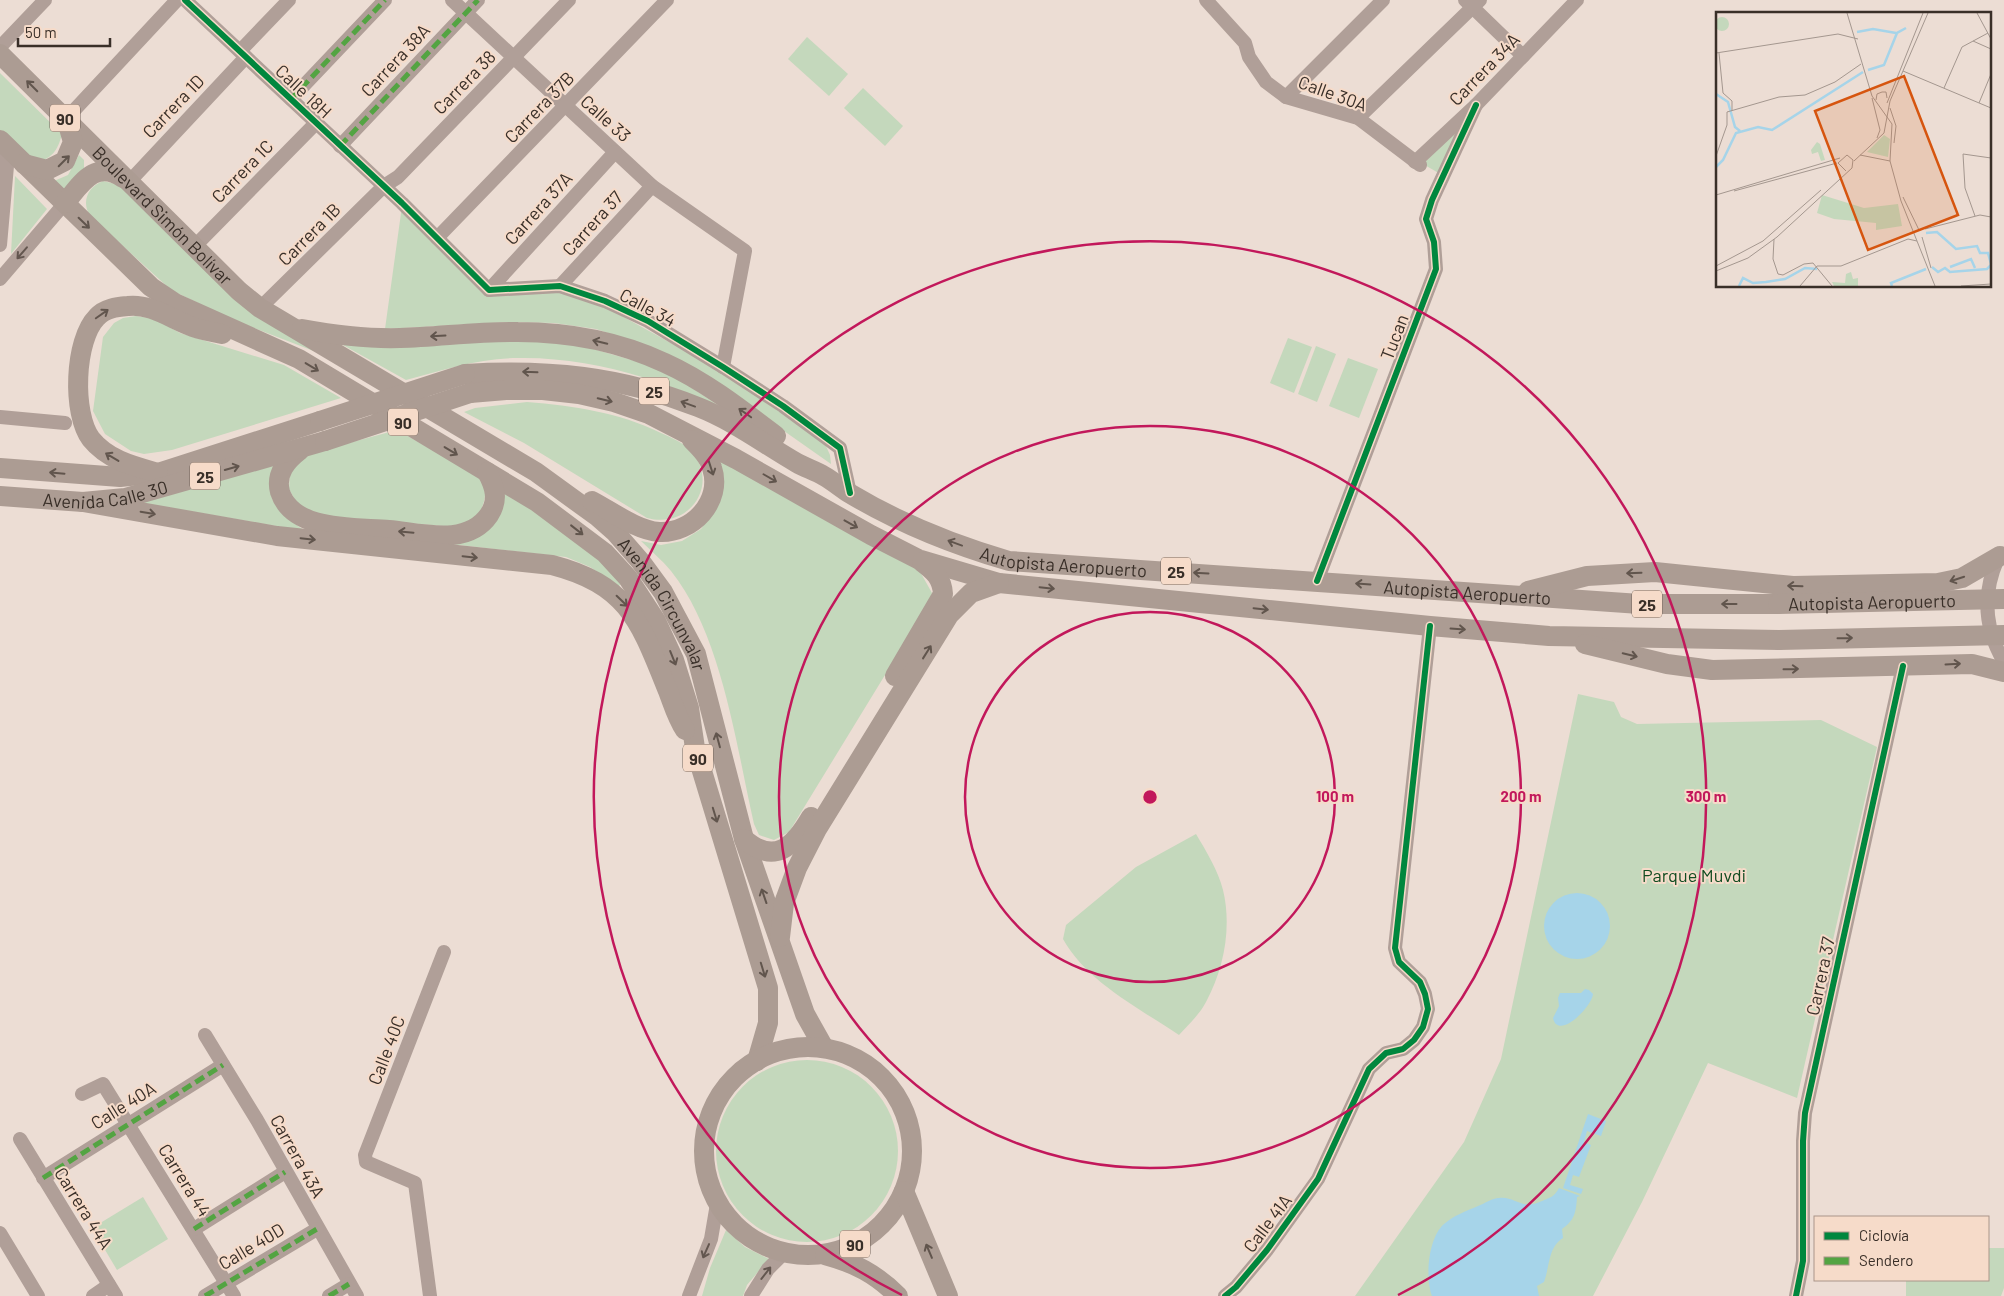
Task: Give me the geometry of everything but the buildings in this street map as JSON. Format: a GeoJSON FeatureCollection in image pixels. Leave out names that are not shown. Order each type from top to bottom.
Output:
{"type":"FeatureCollection","features":[{"type":"Feature","properties":{"kind":"highway","name":"Boulevard Simón Bolívar"},"geometry":{"type":"LineString","coordinates":[[0,54],[239,291],[260,308],[288,326]]}},
{"type":"Feature","properties":{"kind":"highway"},"geometry":{"type":"LineString","coordinates":[[24,164],[47,170],[66,161],[73,142],[67,120]]}},
{"type":"Feature","properties":{"kind":"highway","name":"90"},"geometry":{"type":"LineString","coordinates":[[3,143],[151,287],[175,303],[268,346]]}},
{"type":"Feature","properties":{"kind":"highway"},"geometry":{"type":"LineString","coordinates":[[65,203],[88,176],[96,173],[116,173],[129,182]]}},
{"type":"Feature","properties":{"kind":"highway"},"geometry":{"type":"LineString","coordinates":[[158,472],[130,465],[111,456],[97,446],[82,424],[78,398],[82,354],[86,335],[97,316],[113,308],[141,306],[195,328],[268,346]]}},
{"type":"Feature","properties":{"kind":"highway"},"geometry":{"type":"LineString","coordinates":[[288,326],[329,334],[384,338],[516,332],[550,333],[585,338],[622,348],[666,363],[706,387],[788,445],[824,476]]}},
{"type":"Feature","properties":{"kind":"highway","name":"Avenida Circunvalar"},"geometry":{"type":"LineString","coordinates":[[288,326],[536,472],[584,506],[615,532],[663,592],[696,654],[744,840],[805,1014],[824,1048]]}},
{"type":"Feature","properties":{"kind":"highway","name":"Avenida Circunvalar"},"geometry":{"type":"LineString","coordinates":[[268,346],[299,359],[487,472],[568,524],[605,553],[628,578],[656,621],[674,660],[689,708],[695,748],[768,988],[768,1023],[756,1060]]}},
{"type":"Feature","properties":{"kind":"highway","name":"Autopista Aeropuerto"},"geometry":{"type":"LineString","coordinates":[[320,420],[468,384],[513,371],[561,373],[608,380],[655,392],[700,408],[743,429],[798,464],[824,476],[850,493],[946,540],[1009,561],[1640,604],[1778,604],[2004,599]]}},
{"type":"Feature","properties":{"kind":"highway","name":"Autopista Aeropuerto"},"geometry":{"type":"LineString","coordinates":[[325,441],[468,384],[579,394],[614,402],[649,414],[682,430],[918,559],[999,583],[1549,636],[1779,640],[2004,635]]}},
{"type":"Feature","properties":{"kind":"highway","name":"Avenida Calle 30"},"geometry":{"type":"LineString","coordinates":[[0,468],[120,477],[158,472],[320,420]]}},
{"type":"Feature","properties":{"kind":"highway"},"geometry":{"type":"LineString","coordinates":[[536,472],[639,526],[660,532],[679,529],[692,522],[707,506],[714,481],[710,461],[699,446],[682,430]]}},
{"type":"Feature","properties":{"kind":"highway","name":"Avenida Calle 30"},"geometry":{"type":"LineString","coordinates":[[0,496],[83,502],[125,498],[325,441]]}},
{"type":"Feature","properties":{"kind":"highway"},"geometry":{"type":"LineString","coordinates":[[302,448],[288,460],[281,472],[279,484],[282,496],[297,514],[317,522],[337,526],[443,535],[469,532],[483,523],[493,507],[494,487],[487,472]]}},
{"type":"Feature","properties":{"kind":"highway"},"geometry":{"type":"LineString","coordinates":[[83,502],[276,536],[552,565],[576,572],[598,582],[630,609],[644,634],[680,722],[695,748]]}},
{"type":"Feature","properties":{"kind":"highway"},"geometry":{"type":"LineString","coordinates":[[1517,595],[1587,576],[1655,572],[1793,586],[1938,584],[1969,575],[2002,552]]}},
{"type":"Feature","properties":{"kind":"highway"},"geometry":{"type":"LineString","coordinates":[[744,840],[757,851],[771,852],[788,847],[800,835],[943,594],[942,583],[936,572],[918,559]]}},
{"type":"Feature","properties":{"kind":"highway"},"geometry":{"type":"LineString","coordinates":[[780,942],[784,903],[797,868],[816,829],[949,615],[971,593],[999,583]]}},
{"type":"Feature","properties":{"kind":"highway"},"geometry":{"type":"LineString","coordinates":[[1549,636],[1667,664],[1702,670],[1972,664],[2004,672]]}},
{"type":"Feature","properties":{"kind":"highway","name":"90"},"geometry":{"type":"LineString","coordinates":[[823,1255],[844,1250],[880,1227],[904,1192],[910,1169],[912,1145],[908,1122],[899,1100],[885,1081],[868,1066],[847,1054],[824,1048],[789,1048],[756,1060],[740,1072],[714,1105],[707,1124],[704,1165],[709,1185],[717,1204],[730,1221],[746,1236],[764,1247],[784,1254],[823,1255],[849,1262],[868,1270],[898,1296]]}},
{"type":"Feature","properties":{"kind":"highway"},"geometry":{"type":"LineString","coordinates":[[904,1192],[948,1296]]}},
{"type":"Feature","properties":{"kind":"street"},"geometry":{"type":"LineString","coordinates":[[0,47],[45,0]]}},
{"type":"Feature","properties":{"kind":"street","name":"Carrera 1D"},"geometry":{"type":"LineString","coordinates":[[129,182],[289,0]]}},
{"type":"Feature","properties":{"kind":"street"},"geometry":{"type":"LineString","coordinates":[[291,99],[385,0]]}},
{"type":"Feature","properties":{"kind":"street","name":"Calle 33"},"geometry":{"type":"LineString","coordinates":[[452,0],[652,186],[745,251],[723,367]]}},
{"type":"Feature","properties":{"kind":"street","name":"Carrera 38A"},"geometry":{"type":"LineString","coordinates":[[340,146],[478,0]]}},
{"type":"Feature","properties":{"kind":"street","name":"Carrera 38"},"geometry":{"type":"LineString","coordinates":[[384,186],[398,177],[569,0]]}},
{"type":"Feature","properties":{"kind":"street","name":"Carrera 37B"},"geometry":{"type":"LineString","coordinates":[[437,238],[566,107],[667,0]]}},
{"type":"Feature","properties":{"kind":"street","name":"Calle 30A"},"geometry":{"type":"LineString","coordinates":[[1206,0],[1245,43],[1250,57],[1266,82],[1286,96],[1358,118],[1418,164]]}},
{"type":"Feature","properties":{"kind":"street"},"geometry":{"type":"LineString","coordinates":[[1286,96],[1383,0]]}},
{"type":"Feature","properties":{"kind":"street","name":"Carrera 34A"},"geometry":{"type":"LineString","coordinates":[[1418,164],[1577,0]]}},
{"type":"Feature","properties":{"kind":"street"},"geometry":{"type":"LineString","coordinates":[[67,120],[187,1]]}},
{"type":"Feature","properties":{"kind":"street","name":"Calle 18H"},"geometry":{"type":"LineString","coordinates":[[187,1],[437,238]]}},
{"type":"Feature","properties":{"kind":"street"},"geometry":{"type":"LineString","coordinates":[[1358,118],[1473,2],[1523,56]]}},
{"type":"Feature","properties":{"kind":"street","name":"Tucan"},"geometry":{"type":"LineString","coordinates":[[1317,581],[1436,269],[1434,242],[1426,219],[1432,200],[1476,105]]}},
{"type":"Feature","properties":{"kind":"street","name":"Carrera 1C"},"geometry":{"type":"LineString","coordinates":[[195,246],[316,123]]}},
{"type":"Feature","properties":{"kind":"street"},"geometry":{"type":"LineString","coordinates":[[0,245],[7,166],[3,143]]}},
{"type":"Feature","properties":{"kind":"street","name":"Carrera 37A"},"geometry":{"type":"LineString","coordinates":[[489,290],[615,152]]}},
{"type":"Feature","properties":{"kind":"street","name":"Carrera 1B"},"geometry":{"type":"LineString","coordinates":[[260,308],[384,186]]}},
{"type":"Feature","properties":{"kind":"street","name":"Carrera 37"},"geometry":{"type":"LineString","coordinates":[[560,286],[652,186]]}},
{"type":"Feature","properties":{"kind":"street"},"geometry":{"type":"LineString","coordinates":[[0,278],[65,203]]}},
{"type":"Feature","properties":{"kind":"street"},"geometry":{"type":"LineString","coordinates":[[437,238],[489,290]]}},
{"type":"Feature","properties":{"kind":"street","name":"Calle 34"},"geometry":{"type":"LineString","coordinates":[[489,290],[560,286],[604,301],[648,321],[783,406],[840,448],[850,493]]}},
{"type":"Feature","properties":{"kind":"street"},"geometry":{"type":"LineString","coordinates":[[0,416],[65,423]]}},
{"type":"Feature","properties":{"kind":"street"},"geometry":{"type":"LineString","coordinates":[[2002,552],[1990,580],[1986,605],[1991,635],[2004,662]]}},
{"type":"Feature","properties":{"kind":"street","name":"Calle 41A"},"geometry":{"type":"LineString","coordinates":[[1225,1296],[1236,1287],[1268,1250],[1318,1179],[1369,1069],[1386,1053],[1403,1049],[1414,1040],[1423,1027],[1428,1010],[1420,982],[1399,962],[1395,948],[1430,626]]}},
{"type":"Feature","properties":{"kind":"street","name":"Carrera 37"},"geometry":{"type":"LineString","coordinates":[[1796,1296],[1803,1261],[1802,1142],[1805,1113],[1903,666]]}},
{"type":"Feature","properties":{"kind":"street","name":"Calle 40C"},"geometry":{"type":"LineString","coordinates":[[430,1296],[415,1183],[366,1162],[365,1155],[444,952]]}},
{"type":"Feature","properties":{"kind":"street","name":"Carrera 43A"},"geometry":{"type":"LineString","coordinates":[[205,1035],[357,1296]]}},
{"type":"Feature","properties":{"kind":"street","name":"Calle 40A"},"geometry":{"type":"LineString","coordinates":[[43,1178],[128,1122],[223,1065]]}},
{"type":"Feature","properties":{"kind":"street","name":"Carrera 44"},"geometry":{"type":"LineString","coordinates":[[82,1094],[103,1084],[234,1296]]}},
{"type":"Feature","properties":{"kind":"street","name":"Carrera 44A"},"geometry":{"type":"LineString","coordinates":[[20,1139],[112,1291]]}},
{"type":"Feature","properties":{"kind":"street"},"geometry":{"type":"LineString","coordinates":[[194,1229],[285,1172]]}},
{"type":"Feature","properties":{"kind":"street"},"geometry":{"type":"LineString","coordinates":[[689,1296],[711,1239],[717,1204]]}},
{"type":"Feature","properties":{"kind":"street","name":"Calle 40D"},"geometry":{"type":"LineString","coordinates":[[205,1296],[317,1229]]}},
{"type":"Feature","properties":{"kind":"street"},"geometry":{"type":"LineString","coordinates":[[0,1233],[38,1296]]}},
{"type":"Feature","properties":{"kind":"street"},"geometry":{"type":"LineString","coordinates":[[751,1296],[768,1269],[784,1254]]}},
{"type":"Feature","properties":{"kind":"street"},"geometry":{"type":"LineString","coordinates":[[328,1296],[349,1284]]}},
{"type":"Feature","properties":{"kind":"street"},"geometry":{"type":"LineString","coordinates":[[94,1296],[112,1291]]}},
{"type":"Feature","properties":{"kind":"green space"},"geometry":{"type":"Polygon","coordinates":[[[807,37],[848,74],[829,96],[788,59],[807,37]]]}},
{"type":"Feature","properties":{"kind":"green space"},"geometry":{"type":"Polygon","coordinates":[[[0,73],[62,134],[56,150],[49,157],[33,162],[0,130],[0,73]]]}},
{"type":"Feature","properties":{"kind":"green space"},"geometry":{"type":"Polygon","coordinates":[[[863,88],[903,126],[885,146],[844,108],[863,88]]]}},
{"type":"Feature","properties":{"kind":"green space"},"geometry":{"type":"Polygon","coordinates":[[[1462,130],[1442,175],[1423,164],[1453,133],[1462,130]]]}},
{"type":"Feature","properties":{"kind":"green space"},"geometry":{"type":"Polygon","coordinates":[[[79,155],[84,160],[84,172],[65,192],[54,181],[68,175],[79,155]]]}},
{"type":"Feature","properties":{"kind":"green space"},"geometry":{"type":"Polygon","coordinates":[[[15,176],[47,209],[11,254],[15,176]]]}},
{"type":"Feature","properties":{"kind":"green space"},"geometry":{"type":"Polygon","coordinates":[[[103,181],[120,185],[324,355],[233,320],[171,290],[90,216],[86,200],[93,187],[103,181]]]}},
{"type":"Feature","properties":{"kind":"green space"},"geometry":{"type":"Polygon","coordinates":[[[402,206],[486,294],[570,292],[600,304],[689,353],[776,407],[826,446],[831,464],[747,405],[635,342],[596,329],[554,323],[512,322],[385,329],[402,206]]]}},
{"type":"Feature","properties":{"kind":"green space"},"geometry":{"type":"Polygon","coordinates":[[[136,316],[155,319],[180,333],[284,365],[341,398],[172,450],[144,454],[131,451],[105,434],[93,411],[103,337],[114,323],[123,318],[136,316]]]}},
{"type":"Feature","properties":{"kind":"green space"},"geometry":{"type":"Polygon","coordinates":[[[1288,338],[1312,347],[1294,393],[1270,383],[1288,338]]]}},
{"type":"Feature","properties":{"kind":"green space"},"geometry":{"type":"Polygon","coordinates":[[[499,340],[569,342],[663,369],[788,451],[679,392],[642,377],[612,369],[549,359],[504,359],[462,365],[406,380],[343,345],[499,340]]]}},
{"type":"Feature","properties":{"kind":"green space"},"geometry":{"type":"Polygon","coordinates":[[[1316,346],[1336,354],[1317,402],[1298,394],[1316,346]]]}},
{"type":"Feature","properties":{"kind":"green space"},"geometry":{"type":"Polygon","coordinates":[[[1348,358],[1378,369],[1359,418],[1329,406],[1348,358]]]}},
{"type":"Feature","properties":{"kind":"green space"},"geometry":{"type":"Polygon","coordinates":[[[527,402],[579,408],[612,415],[645,426],[678,441],[688,448],[698,461],[702,474],[702,487],[697,500],[689,510],[677,517],[663,520],[647,518],[524,443],[464,412],[475,408],[527,402]]]}},
{"type":"Feature","properties":{"kind":"green space"},"geometry":{"type":"Polygon","coordinates":[[[397,430],[475,474],[480,479],[485,495],[483,506],[477,518],[455,527],[325,516],[308,511],[296,502],[289,489],[290,470],[304,455],[397,430]]]}},
{"type":"Feature","properties":{"kind":"green space"},"geometry":{"type":"Polygon","coordinates":[[[718,457],[918,568],[932,593],[926,608],[789,832],[774,840],[759,835],[754,824],[725,692],[703,626],[688,597],[671,571],[641,541],[661,545],[682,541],[701,529],[715,510],[718,457]]]}},
{"type":"Feature","properties":{"kind":"green space"},"geometry":{"type":"Polygon","coordinates":[[[281,459],[271,489],[271,496],[278,508],[288,519],[305,531],[136,502],[281,459]]]}},
{"type":"Feature","properties":{"kind":"green space"},"geometry":{"type":"Polygon","coordinates":[[[497,483],[581,542],[622,583],[619,586],[590,567],[566,557],[441,543],[465,539],[497,483]]]}},
{"type":"Feature","properties":{"kind":"green space","name":"Parque Muvdi"},"geometry":{"type":"Polygon","coordinates":[[[1578,694],[1614,702],[1621,717],[1637,724],[1821,720],[1877,747],[1797,1098],[1708,1063],[1642,1202],[1593,1296],[1355,1296],[1464,1142],[1501,1059],[1578,694]]]}},
{"type":"Feature","properties":{"kind":"green space"},"geometry":{"type":"Polygon","coordinates":[[[1196,834],[1218,875],[1223,890],[1227,918],[1225,948],[1218,976],[1206,1002],[1201,1011],[1179,1035],[1100,981],[1073,954],[1063,939],[1066,925],[1136,867],[1196,834]]]}},
{"type":"Feature","properties":{"kind":"green space"},"geometry":{"type":"Polygon","coordinates":[[[816,1060],[842,1066],[872,1086],[892,1116],[897,1133],[897,1169],[892,1186],[872,1216],[850,1232],[834,1239],[798,1242],[780,1239],[764,1232],[749,1222],[736,1209],[726,1194],[719,1178],[716,1142],[719,1124],[726,1108],[736,1093],[749,1080],[764,1070],[780,1063],[816,1060]]]}},
{"type":"Feature","properties":{"kind":"green space"},"geometry":{"type":"Polygon","coordinates":[[[143,1197],[168,1239],[117,1270],[92,1228],[143,1197]]]}},
{"type":"Feature","properties":{"kind":"green space"},"geometry":{"type":"Polygon","coordinates":[[[726,1230],[745,1247],[769,1259],[747,1285],[743,1296],[702,1296],[710,1268],[726,1230]]]}},
{"type":"Feature","properties":{"kind":"green space"},"geometry":{"type":"Polygon","coordinates":[[[1989,1248],[2004,1248],[2004,1288],[2001,1296],[1906,1296],[1906,1281],[1989,1281],[1989,1248]]]}},
{"type":"Feature","properties":{"kind":"water"},"geometry":{"type":"Polygon","coordinates":[[[1571,893],[1583,893],[1595,898],[1605,908],[1610,920],[1608,939],[1595,954],[1583,959],[1571,959],[1559,954],[1549,944],[1544,932],[1544,920],[1549,908],[1559,898],[1571,893]]]}},
{"type":"Feature","properties":{"kind":"water"},"geometry":{"type":"Polygon","coordinates":[[[1585,989],[1593,994],[1587,1006],[1568,1024],[1561,1026],[1556,1024],[1553,1018],[1559,1006],[1558,998],[1560,993],[1581,993],[1585,989]]]}},
{"type":"Feature","properties":{"kind":"water"},"geometry":{"type":"Polygon","coordinates":[[[1588,1114],[1606,1121],[1601,1136],[1587,1131],[1584,1142],[1591,1145],[1579,1177],[1573,1175],[1570,1185],[1583,1189],[1581,1194],[1563,1188],[1588,1114]]]}},
{"type":"Feature","properties":{"kind":"water"},"geometry":{"type":"Polygon","coordinates":[[[1559,1188],[1580,1196],[1577,1197],[1572,1219],[1562,1229],[1563,1238],[1552,1252],[1544,1282],[1537,1286],[1539,1296],[1432,1296],[1429,1279],[1429,1258],[1434,1239],[1444,1224],[1460,1214],[1494,1199],[1505,1198],[1524,1204],[1535,1204],[1552,1196],[1559,1188]]]}},
{"type":"Feature","properties":{"kind":"marked path"},"geometry":{"type":"LineString","coordinates":[[291,99],[385,0]]}},
{"type":"Feature","properties":{"kind":"marked path"},"geometry":{"type":"LineString","coordinates":[[340,146],[478,0]]}},
{"type":"Feature","properties":{"kind":"marked path"},"geometry":{"type":"LineString","coordinates":[[43,1178],[223,1065]]}},
{"type":"Feature","properties":{"kind":"marked path"},"geometry":{"type":"LineString","coordinates":[[194,1229],[285,1172]]}},
{"type":"Feature","properties":{"kind":"marked path"},"geometry":{"type":"LineString","coordinates":[[205,1296],[317,1229]]}},
{"type":"Feature","properties":{"kind":"marked path"},"geometry":{"type":"LineString","coordinates":[[329,1296],[349,1284]]}},
{"type":"Feature","properties":{"kind":"cycle path"},"geometry":{"type":"LineString","coordinates":[[185,0],[402,203],[489,290],[560,286],[605,301],[648,321],[783,406],[840,448],[850,493]]}},
{"type":"Feature","properties":{"kind":"cycle path"},"geometry":{"type":"LineString","coordinates":[[1317,581],[1436,269],[1434,242],[1426,219],[1432,200],[1476,105]]}},
{"type":"Feature","properties":{"kind":"cycle path"},"geometry":{"type":"LineString","coordinates":[[1225,1296],[1236,1287],[1267,1250],[1318,1179],[1369,1069],[1386,1053],[1403,1049],[1414,1040],[1423,1027],[1428,1009],[1425,994],[1420,982],[1399,962],[1395,948],[1430,626]]}},
{"type":"Feature","properties":{"kind":"cycle path"},"geometry":{"type":"LineString","coordinates":[[1796,1296],[1803,1261],[1803,1141],[1805,1113],[1903,666]]}}]}
